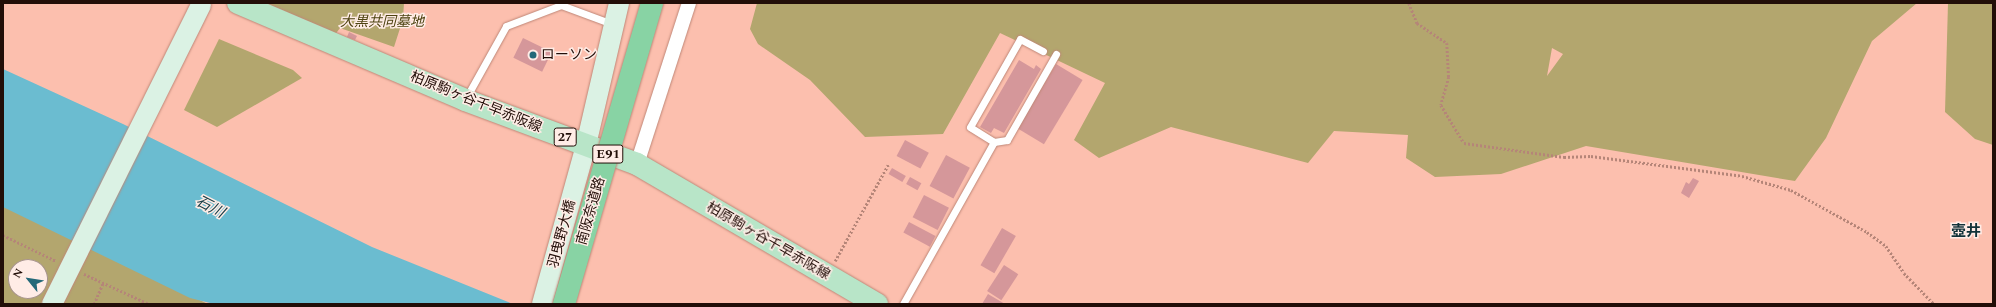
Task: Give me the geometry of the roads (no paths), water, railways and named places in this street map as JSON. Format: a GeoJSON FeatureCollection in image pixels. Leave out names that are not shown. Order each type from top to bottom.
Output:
{"type":"FeatureCollection","features":[{"type":"Feature","properties":{"kind":"highway","name":"南阪奈道路"},"geometry":{"type":"LineString","coordinates":[[554,304],[640,3]]}},
{"type":"Feature","properties":{"kind":"highway","name":"南阪奈道路"},"geometry":{"type":"LineString","coordinates":[[564,304],[652,3]]}},
{"type":"Feature","properties":{"kind":"main road","name":"柏原駒ヶ谷千早赤阪線"},"geometry":{"type":"LineString","coordinates":[[238,3],[465,100],[583,154],[637,164],[877,304]]}},
{"type":"Feature","properties":{"kind":"street","name":"羽曳野大橋"},"geometry":{"type":"LineString","coordinates":[[542,304],[616,25],[619,3]]}},
{"type":"Feature","properties":{"kind":"street"},"geometry":{"type":"LineString","coordinates":[[637,164],[689,3]]}},
{"type":"Feature","properties":{"kind":"street"},"geometry":{"type":"LineString","coordinates":[[52,304],[201,4]]}},
{"type":"Feature","properties":{"kind":"lane"},"geometry":{"type":"LineString","coordinates":[[465,100],[506,26],[561,5],[616,25]]}},
{"type":"Feature","properties":{"kind":"lane"},"geometry":{"type":"LineString","coordinates":[[1043,51],[1020,39],[970,127],[994,142],[1007,140],[1056,54]]}},
{"type":"Feature","properties":{"kind":"lane"},"geometry":{"type":"LineString","coordinates":[[903,304],[994,142]]}},
{"type":"Feature","properties":{"kind":"water","name":"石川"},"geometry":{"type":"Polygon","coordinates":[[[3,69],[123,124],[372,247],[513,304],[214,304],[190,298],[3,207],[3,69]]]}},
{"type":"Feature","properties":{"kind":"place","name":"ローソン"},"geometry":{"type":"Point","coordinates":[533,55]}},
{"type":"Feature","properties":{"kind":"district","name":"壺井"},"geometry":{"type":"Point","coordinates":[1966,232]}},
{"type":"Feature","properties":{"kind":"park label","name":"大黒共同墓地"},"geometry":{"type":"Point","coordinates":[382,22]}}]}
